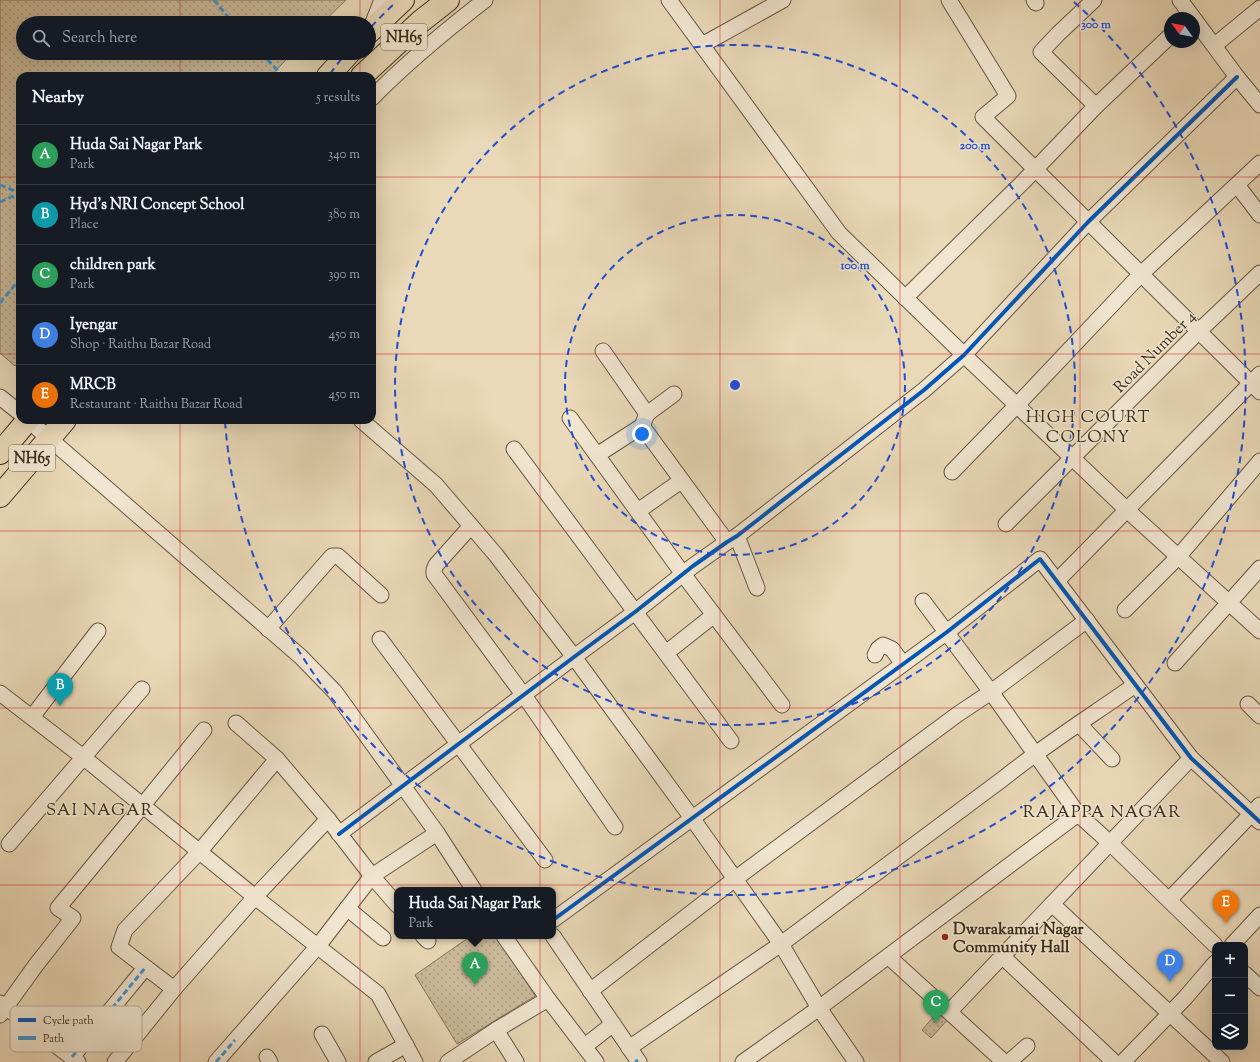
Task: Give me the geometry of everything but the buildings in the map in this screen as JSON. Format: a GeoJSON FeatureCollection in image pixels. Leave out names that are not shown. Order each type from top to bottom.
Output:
{"type":"FeatureCollection","features":[{"type":"Feature","properties":{"kind":"highway","name":"NH65"},"geometry":{"type":"LineString","coordinates":[[376,25],[403,0]]}},
{"type":"Feature","properties":{"kind":"highway","name":"NH65"},"geometry":{"type":"LineString","coordinates":[[366,72],[420,22],[448,0]]}},
{"type":"Feature","properties":{"kind":"highway"},"geometry":{"type":"LineString","coordinates":[[332,72],[343,60]]}},
{"type":"Feature","properties":{"kind":"highway","name":"NH65"},"geometry":{"type":"LineString","coordinates":[[0,453],[25,424]]}},
{"type":"Feature","properties":{"kind":"highway","name":"NH65"},"geometry":{"type":"LineString","coordinates":[[0,496],[62,424]]}},
{"type":"Feature","properties":{"kind":"street"},"geometry":{"type":"LineString","coordinates":[[376,16],[382,0]]}},
{"type":"Feature","properties":{"kind":"street"},"geometry":{"type":"LineString","coordinates":[[376,94],[431,43],[485,0]]}},
{"type":"Feature","properties":{"kind":"street"},"geometry":{"type":"LineString","coordinates":[[669,0],[839,233],[964,355],[1127,510],[1230,602],[1260,631]]}},
{"type":"Feature","properties":{"kind":"street"},"geometry":{"type":"LineString","coordinates":[[702,45],[783,0]]}},
{"type":"Feature","properties":{"kind":"street"},"geometry":{"type":"LineString","coordinates":[[949,0],[1008,96],[983,117],[1199,331],[1257,383],[1127,510],[1057,581]]}},
{"type":"Feature","properties":{"kind":"street"},"geometry":{"type":"LineString","coordinates":[[1094,0],[1041,52],[1096,106]]}},
{"type":"Feature","properties":{"kind":"street"},"geometry":{"type":"LineString","coordinates":[[1180,0],[1188,12]]}},
{"type":"Feature","properties":{"kind":"street"},"geometry":{"type":"LineString","coordinates":[[1215,45],[1260,8]]}},
{"type":"Feature","properties":{"kind":"street"},"geometry":{"type":"LineString","coordinates":[[1200,28],[1260,105]]}},
{"type":"Feature","properties":{"kind":"street"},"geometry":{"type":"LineString","coordinates":[[905,298],[1096,106],[1164,42]]}},
{"type":"Feature","properties":{"kind":"street"},"geometry":{"type":"LineString","coordinates":[[339,834],[635,612],[683,574],[732,539],[924,390],[964,355],[1088,222],[1237,77]]}},
{"type":"Feature","properties":{"kind":"street"},"geometry":{"type":"LineString","coordinates":[[952,472],[1141,274],[1260,164]]}},
{"type":"Feature","properties":{"kind":"street"},"geometry":{"type":"LineString","coordinates":[[1237,185],[1260,215]]}},
{"type":"Feature","properties":{"kind":"street","name":"Road Number 4"},"geometry":{"type":"LineString","coordinates":[[1006,524],[1199,331],[1260,273]]}},
{"type":"Feature","properties":{"kind":"street"},"geometry":{"type":"LineString","coordinates":[[603,351],[681,481],[732,539],[757,588]]}},
{"type":"Feature","properties":{"kind":"street"},"geometry":{"type":"LineString","coordinates":[[597,455],[644,420],[674,394]]}},
{"type":"Feature","properties":{"kind":"street"},"geometry":{"type":"LineString","coordinates":[[0,397],[16,410]]}},
{"type":"Feature","properties":{"kind":"street"},"geometry":{"type":"LineString","coordinates":[[570,418],[683,574],[782,705]]}},
{"type":"Feature","properties":{"kind":"street"},"geometry":{"type":"LineString","coordinates":[[32,424],[301,657],[335,692],[437,833],[472,887]]}},
{"type":"Feature","properties":{"kind":"street"},"geometry":{"type":"LineString","coordinates":[[366,424],[436,485],[496,555],[574,657],[736,879],[781,944],[819,1008],[856,1062]]}},
{"type":"Feature","properties":{"kind":"street"},"geometry":{"type":"LineString","coordinates":[[514,449],[731,741]]}},
{"type":"Feature","properties":{"kind":"street"},"geometry":{"type":"LineString","coordinates":[[1125,610],[1178,557],[1260,461]]}},
{"type":"Feature","properties":{"kind":"street"},"geometry":{"type":"LineString","coordinates":[[638,511],[681,481]]}},
{"type":"Feature","properties":{"kind":"street"},"geometry":{"type":"LineString","coordinates":[[471,526],[436,565],[434,574],[523,696],[614,827]]}},
{"type":"Feature","properties":{"kind":"street"},"geometry":{"type":"LineString","coordinates":[[268,629],[332,556],[335,555],[338,556],[381,595]]}},
{"type":"Feature","properties":{"kind":"street"},"geometry":{"type":"LineString","coordinates":[[556,918],[903,664],[1040,559],[1191,758],[1257,814],[1169,900]]}},
{"type":"Feature","properties":{"kind":"street"},"geometry":{"type":"LineString","coordinates":[[1175,663],[1260,568]]}},
{"type":"Feature","properties":{"kind":"street"},"geometry":{"type":"LineString","coordinates":[[923,601],[991,692],[1078,814],[1212,942]]}},
{"type":"Feature","properties":{"kind":"street"},"geometry":{"type":"LineString","coordinates":[[666,653],[714,615]]}},
{"type":"Feature","properties":{"kind":"street"},"geometry":{"type":"LineString","coordinates":[[590,991],[736,879],[1087,620]]}},
{"type":"Feature","properties":{"kind":"street"},"geometry":{"type":"LineString","coordinates":[[32,717],[98,631]]}},
{"type":"Feature","properties":{"kind":"street"},"geometry":{"type":"LineString","coordinates":[[380,639],[545,860]]}},
{"type":"Feature","properties":{"kind":"street"},"geometry":{"type":"LineString","coordinates":[[875,655],[878,649],[883,645],[892,649],[903,664]]}},
{"type":"Feature","properties":{"kind":"street"},"geometry":{"type":"LineString","coordinates":[[555,939],[635,1058],[781,944],[1034,754],[1135,685]]}},
{"type":"Feature","properties":{"kind":"street"},"geometry":{"type":"LineString","coordinates":[[9,844],[142,689]]}},
{"type":"Feature","properties":{"kind":"street"},"geometry":{"type":"LineString","coordinates":[[0,693],[83,757],[255,897],[378,994],[415,1062]]}},
{"type":"Feature","properties":{"kind":"street"},"geometry":{"type":"LineString","coordinates":[[1248,704],[1260,716]]}},
{"type":"Feature","properties":{"kind":"street"},"geometry":{"type":"LineString","coordinates":[[236,722],[277,759],[328,819],[372,876],[394,902]]}},
{"type":"Feature","properties":{"kind":"street"},"geometry":{"type":"LineString","coordinates":[[1079,724],[1112,759]]}},
{"type":"Feature","properties":{"kind":"street"},"geometry":{"type":"LineString","coordinates":[[2,1009],[73,918],[58,908],[204,730]]}},
{"type":"Feature","properties":{"kind":"street"},"geometry":{"type":"LineString","coordinates":[[950,1011],[1191,758]]}},
{"type":"Feature","properties":{"kind":"street"},"geometry":{"type":"LineString","coordinates":[[174,989],[119,947],[125,930],[200,851],[277,759]]}},
{"type":"Feature","properties":{"kind":"street"},"geometry":{"type":"LineString","coordinates":[[743,1062],[889,957],[1078,814]]}},
{"type":"Feature","properties":{"kind":"street"},"geometry":{"type":"LineString","coordinates":[[142,1029],[174,989],[255,897],[328,819]]}},
{"type":"Feature","properties":{"kind":"street"},"geometry":{"type":"LineString","coordinates":[[216,1062],[318,946],[372,876],[437,833]]}},
{"type":"Feature","properties":{"kind":"street"},"geometry":{"type":"LineString","coordinates":[[1052,904],[1222,1062]]}},
{"type":"Feature","properties":{"kind":"street"},"geometry":{"type":"LineString","coordinates":[[347,908],[383,938]]}},
{"type":"Feature","properties":{"kind":"street"},"geometry":{"type":"LineString","coordinates":[[1235,942],[1260,915]]}},
{"type":"Feature","properties":{"kind":"street"},"geometry":{"type":"LineString","coordinates":[[506,939],[548,999],[596,1062]]}},
{"type":"Feature","properties":{"kind":"street"},"geometry":{"type":"LineString","coordinates":[[1002,956],[1114,1062]]}},
{"type":"Feature","properties":{"kind":"street"},"geometry":{"type":"LineString","coordinates":[[889,957],[950,1011],[1004,1062]]}},
{"type":"Feature","properties":{"kind":"street"},"geometry":{"type":"LineString","coordinates":[[1123,1062],[1170,1014],[1212,967]]}},
{"type":"Feature","properties":{"kind":"street"},"geometry":{"type":"LineString","coordinates":[[116,1006],[145,968]]}},
{"type":"Feature","properties":{"kind":"street"},"geometry":{"type":"LineString","coordinates":[[1248,977],[1260,988]]}},
{"type":"Feature","properties":{"kind":"street"},"geometry":{"type":"LineString","coordinates":[[448,1062],[496,1030],[548,999]]}},
{"type":"Feature","properties":{"kind":"street"},"geometry":{"type":"LineString","coordinates":[[585,1046],[613,1024]]}},
{"type":"Feature","properties":{"kind":"street"},"geometry":{"type":"LineString","coordinates":[[496,1030],[516,1062]]}},
{"type":"Feature","properties":{"kind":"street"},"geometry":{"type":"LineString","coordinates":[[322,1034],[338,1062]]}},
{"type":"Feature","properties":{"kind":"street"},"geometry":{"type":"LineString","coordinates":[[376,1062],[406,1045]]}},
{"type":"Feature","properties":{"kind":"street"},"geometry":{"type":"LineString","coordinates":[[1009,1062],[1027,1046]]}},
{"type":"Feature","properties":{"kind":"street"},"geometry":{"type":"LineString","coordinates":[[64,1052],[75,1060],[81,1052]]}},
{"type":"Feature","properties":{"kind":"street"},"geometry":{"type":"LineString","coordinates":[[115,1062],[123,1052]]}},
{"type":"Feature","properties":{"kind":"shaded area"},"geometry":{"type":"Polygon","coordinates":[[[0,0],[346,0],[329,16],[16,16],[16,60],[286,60],[275,72],[16,72],[16,365],[15,366],[0,353],[0,0]]]}},
{"type":"Feature","properties":{"kind":"shaded area"},"geometry":{"type":"Polygon","coordinates":[[[467,939],[500,939],[535,996],[457,1044],[415,975],[467,939]]]}},
{"type":"Feature","properties":{"kind":"shaded area"},"geometry":{"type":"Polygon","coordinates":[[[941,1008],[950,1017],[931,1038],[922,1030],[941,1008]]]}},
{"type":"Feature","properties":{"kind":"marked path"},"geometry":{"type":"LineString","coordinates":[[214,0],[227,16]]}},
{"type":"Feature","properties":{"kind":"marked path"},"geometry":{"type":"LineString","coordinates":[[268,60],[279,72]]}},
{"type":"Feature","properties":{"kind":"marked path"},"geometry":{"type":"LineString","coordinates":[[0,185],[16,191]]}},
{"type":"Feature","properties":{"kind":"marked path"},"geometry":{"type":"LineString","coordinates":[[0,202],[16,195]]}},
{"type":"Feature","properties":{"kind":"marked path"},"geometry":{"type":"LineString","coordinates":[[0,303],[16,284]]}},
{"type":"Feature","properties":{"kind":"marked path"},"geometry":{"type":"LineString","coordinates":[[114,1006],[145,968]]}},
{"type":"Feature","properties":{"kind":"marked path"},"geometry":{"type":"LineString","coordinates":[[216,1062],[235,1040]]}},
{"type":"Feature","properties":{"kind":"marked path"},"geometry":{"type":"LineString","coordinates":[[72,1057],[76,1052]]}},
{"type":"Feature","properties":{"kind":"cycle path"},"geometry":{"type":"LineString","coordinates":[[339,834],[635,612],[693,566],[737,536],[924,390],[964,355],[1088,222],[1237,77]]}},
{"type":"Feature","properties":{"kind":"cycle path"},"geometry":{"type":"LineString","coordinates":[[556,918],[947,632],[1040,559],[1191,758],[1260,822]]}},
{"type":"Feature","properties":{"kind":"place","name":"Hyd's NRI Concept School"},"geometry":{"type":"Point","coordinates":[60,706]}},
{"type":"Feature","properties":{"kind":"place","name":"MRCB"},"geometry":{"type":"Point","coordinates":[1226,923]}},
{"type":"Feature","properties":{"kind":"place","name":"Dwarakamai Nagar Community Hall"},"geometry":{"type":"Point","coordinates":[945,937]}},
{"type":"Feature","properties":{"kind":"place","name":"Iyengar"},"geometry":{"type":"Point","coordinates":[1170,982]}},
{"type":"Feature","properties":{"kind":"place","name":"Huda Sai Nagar Park"},"geometry":{"type":"Point","coordinates":[475,985]}},
{"type":"Feature","properties":{"kind":"place","name":"children park"},"geometry":{"type":"Point","coordinates":[936,1023]}},
{"type":"Feature","properties":{"kind":"district","name":"HIGH COURT COLONY"},"geometry":{"type":"Point","coordinates":[1088,426]}},
{"type":"Feature","properties":{"kind":"district","name":"SAI NAGAR"},"geometry":{"type":"Point","coordinates":[100,809]}},
{"type":"Feature","properties":{"kind":"district","name":"RAJAPPA NAGAR"},"geometry":{"type":"Point","coordinates":[1102,811]}}]}
